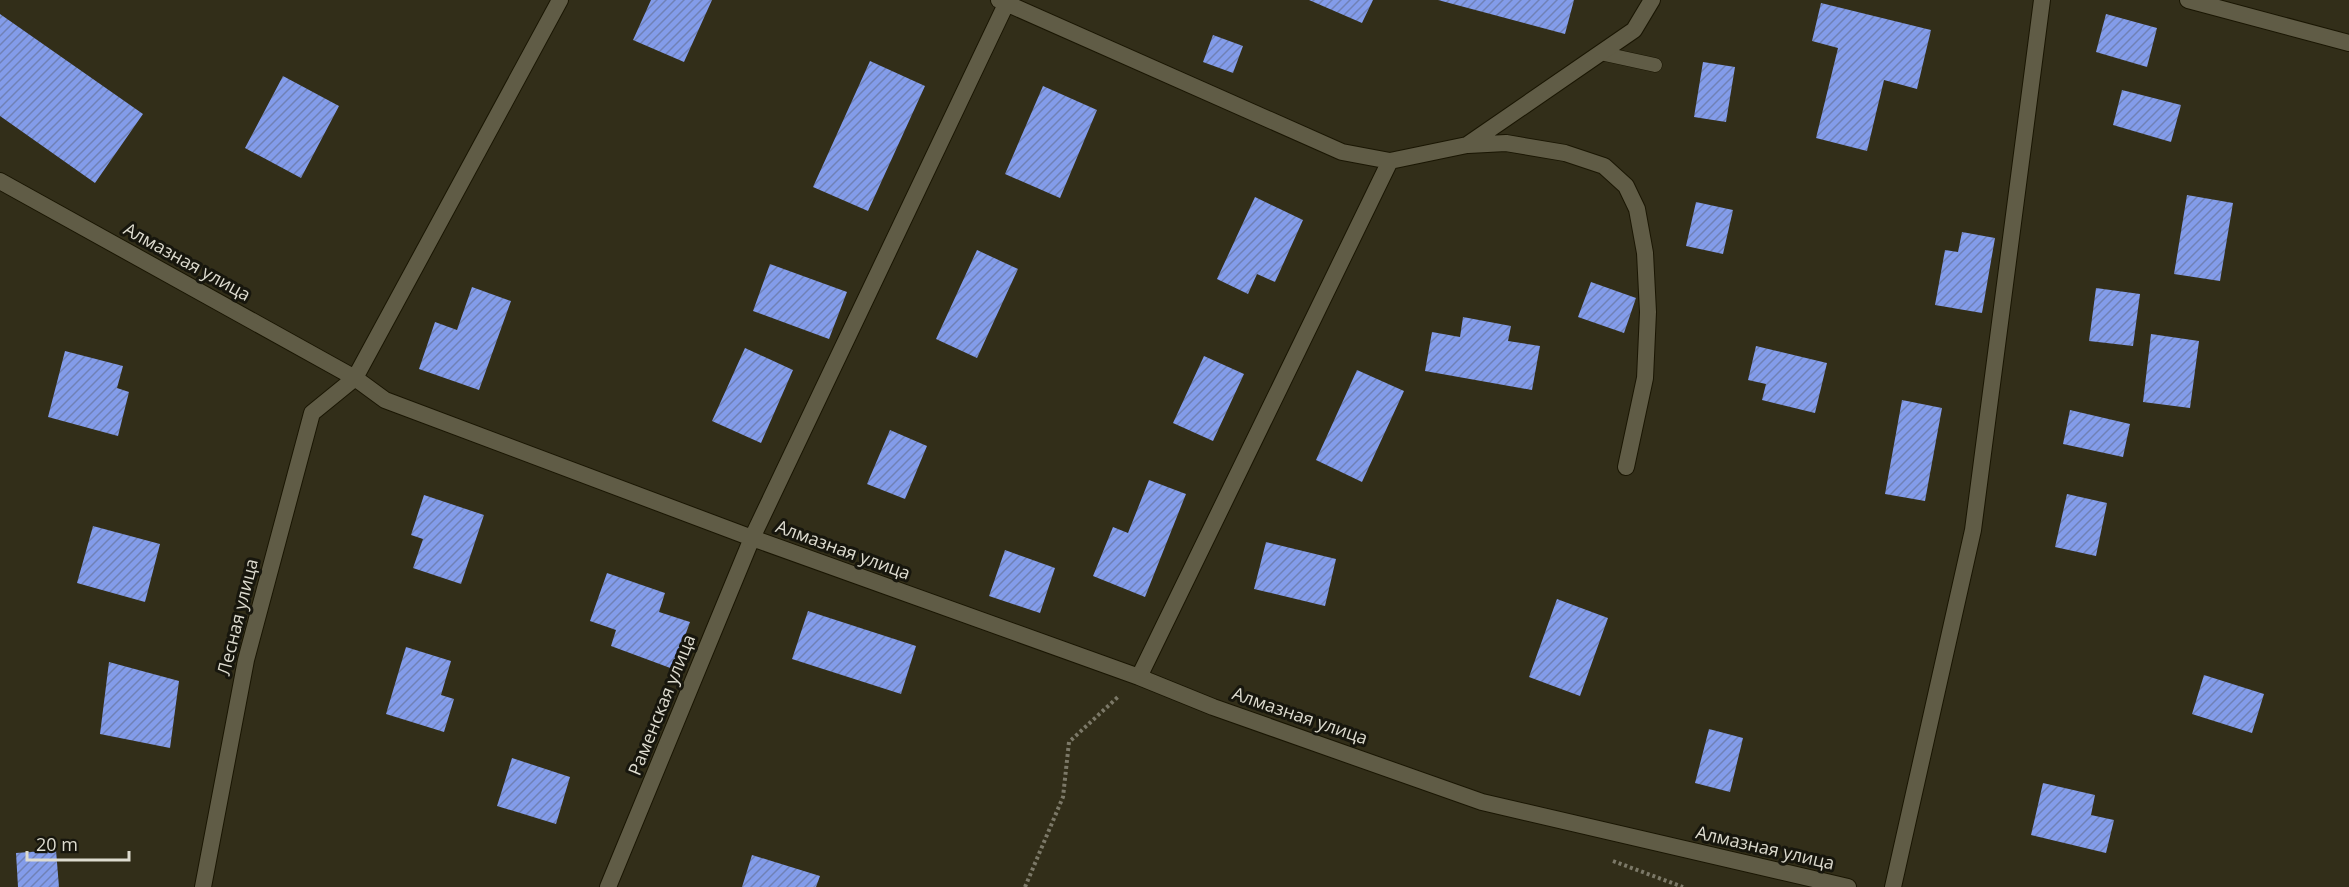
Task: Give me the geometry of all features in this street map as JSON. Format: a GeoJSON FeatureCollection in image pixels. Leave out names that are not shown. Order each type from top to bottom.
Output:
{"type":"FeatureCollection","features":[{"type":"Feature","properties":{"kind":"street"},"geometry":{"type":"LineString","coordinates":[[355,378],[560,0]]}},
{"type":"Feature","properties":{"kind":"street"},"geometry":{"type":"LineString","coordinates":[[1467,145],[1634,30],[1652,0]]}},
{"type":"Feature","properties":{"kind":"street"},"geometry":{"type":"LineString","coordinates":[[1893,887],[1973,530],[2042,0]]}},
{"type":"Feature","properties":{"kind":"street"},"geometry":{"type":"LineString","coordinates":[[2188,0],[2349,43]]}},
{"type":"Feature","properties":{"kind":"street"},"geometry":{"type":"LineString","coordinates":[[1004,1],[1342,153],[1390,161],[1467,145],[1506,143],[1565,153],[1604,166],[1626,186],[1636,209],[1645,253],[1648,312],[1645,378],[1626,467]]}},
{"type":"Feature","properties":{"kind":"street","name":"Раменская улица"},"geometry":{"type":"LineString","coordinates":[[608,887],[752,538],[1004,1]]}},
{"type":"Feature","properties":{"kind":"street"},"geometry":{"type":"LineString","coordinates":[[1139,677],[1390,161]]}},
{"type":"Feature","properties":{"kind":"street","name":"Алмазная улица"},"geometry":{"type":"LineString","coordinates":[[0,181],[355,378],[385,400],[752,538],[1139,677],[1214,707],[1482,802],[1848,887]]}},
{"type":"Feature","properties":{"kind":"street","name":"Лесная улица"},"geometry":{"type":"LineString","coordinates":[[203,887],[246,660],[312,413],[355,378]]}},
{"type":"Feature","properties":{"kind":"lane"},"geometry":{"type":"LineString","coordinates":[[1600,53],[1655,64]]}},
{"type":"Feature","properties":{"kind":"path"},"geometry":{"type":"LineString","coordinates":[[1025,887],[1063,797],[1069,742],[1139,677]]}},
{"type":"Feature","properties":{"kind":"building"},"geometry":{"type":"Polygon","coordinates":[[[651,0],[712,0],[684,62],[633,40],[651,0]]]}},
{"type":"Feature","properties":{"kind":"building"},"geometry":{"type":"Polygon","coordinates":[[[1309,0],[1373,0],[1362,23],[1309,0]]]}},
{"type":"Feature","properties":{"kind":"building"},"geometry":{"type":"Polygon","coordinates":[[[1438,0],[1574,0],[1565,34],[1438,0]]]}},
{"type":"Feature","properties":{"kind":"building"},"geometry":{"type":"Polygon","coordinates":[[[1821,3],[1931,30],[1917,89],[1884,80],[1867,151],[1816,138],[1838,48],[1812,41],[1821,3]]]}},
{"type":"Feature","properties":{"kind":"building"},"geometry":{"type":"Polygon","coordinates":[[[0,14],[143,114],[95,183],[0,116],[0,14]]]}},
{"type":"Feature","properties":{"kind":"building"},"geometry":{"type":"Polygon","coordinates":[[[2106,14],[2157,28],[2147,67],[2096,52],[2106,14]]]}},
{"type":"Feature","properties":{"kind":"building"},"geometry":{"type":"Polygon","coordinates":[[[1213,35],[1243,46],[1233,73],[1203,62],[1213,35]]]}},
{"type":"Feature","properties":{"kind":"building"},"geometry":{"type":"Polygon","coordinates":[[[870,61],[925,86],[868,211],[813,187],[870,61]]]}},
{"type":"Feature","properties":{"kind":"building"},"geometry":{"type":"Polygon","coordinates":[[[1703,62],[1735,67],[1726,122],[1694,117],[1703,62]]]}},
{"type":"Feature","properties":{"kind":"building"},"geometry":{"type":"Polygon","coordinates":[[[283,76],[339,106],[301,178],[245,148],[283,76]]]}},
{"type":"Feature","properties":{"kind":"building"},"geometry":{"type":"Polygon","coordinates":[[[1043,86],[1097,110],[1060,198],[1005,174],[1043,86]]]}},
{"type":"Feature","properties":{"kind":"building"},"geometry":{"type":"Polygon","coordinates":[[[2122,90],[2181,105],[2171,142],[2113,125],[2122,90]]]}},
{"type":"Feature","properties":{"kind":"building"},"geometry":{"type":"Polygon","coordinates":[[[2187,195],[2233,203],[2220,281],[2174,274],[2187,195]]]}},
{"type":"Feature","properties":{"kind":"building"},"geometry":{"type":"Polygon","coordinates":[[[1255,197],[1303,220],[1275,282],[1257,274],[1248,294],[1217,279],[1255,197]]]}},
{"type":"Feature","properties":{"kind":"building"},"geometry":{"type":"Polygon","coordinates":[[[1696,202],[1733,210],[1723,254],[1686,246],[1696,202]]]}},
{"type":"Feature","properties":{"kind":"building"},"geometry":{"type":"Polygon","coordinates":[[[1962,232],[1995,238],[1982,313],[1935,305],[1945,250],[1958,252],[1962,232]]]}},
{"type":"Feature","properties":{"kind":"building"},"geometry":{"type":"Polygon","coordinates":[[[977,250],[1018,269],[977,358],[936,339],[977,250]]]}},
{"type":"Feature","properties":{"kind":"building"},"geometry":{"type":"Polygon","coordinates":[[[770,264],[847,292],[829,339],[753,311],[770,264]]]}},
{"type":"Feature","properties":{"kind":"building"},"geometry":{"type":"Polygon","coordinates":[[[1591,282],[1636,298],[1624,333],[1578,317],[1591,282]]]}},
{"type":"Feature","properties":{"kind":"building"},"geometry":{"type":"Polygon","coordinates":[[[472,287],[511,301],[479,390],[419,369],[435,322],[457,330],[472,287]]]}},
{"type":"Feature","properties":{"kind":"building"},"geometry":{"type":"Polygon","coordinates":[[[2096,288],[2140,294],[2133,346],[2089,341],[2096,288]]]}},
{"type":"Feature","properties":{"kind":"building"},"geometry":{"type":"Polygon","coordinates":[[[1463,317],[1511,326],[1508,341],[1540,346],[1532,390],[1425,371],[1432,332],[1460,337],[1463,317]]]}},
{"type":"Feature","properties":{"kind":"building"},"geometry":{"type":"Polygon","coordinates":[[[2151,334],[2199,341],[2190,408],[2143,402],[2151,334]]]}},
{"type":"Feature","properties":{"kind":"building"},"geometry":{"type":"Polygon","coordinates":[[[1756,346],[1827,363],[1815,413],[1762,400],[1766,384],[1748,380],[1756,346]]]}},
{"type":"Feature","properties":{"kind":"building"},"geometry":{"type":"Polygon","coordinates":[[[745,348],[793,370],[761,443],[712,421],[745,348]]]}},
{"type":"Feature","properties":{"kind":"building"},"geometry":{"type":"Polygon","coordinates":[[[65,351],[123,366],[117,388],[129,392],[118,436],[48,417],[65,351]]]}},
{"type":"Feature","properties":{"kind":"building"},"geometry":{"type":"Polygon","coordinates":[[[1204,356],[1244,374],[1213,441],[1173,423],[1204,356]]]}},
{"type":"Feature","properties":{"kind":"building"},"geometry":{"type":"Polygon","coordinates":[[[1357,370],[1404,391],[1362,482],[1316,460],[1357,370]]]}},
{"type":"Feature","properties":{"kind":"building"},"geometry":{"type":"Polygon","coordinates":[[[1902,400],[1942,408],[1925,501],[1885,494],[1902,400]]]}},
{"type":"Feature","properties":{"kind":"building"},"geometry":{"type":"Polygon","coordinates":[[[2070,410],[2130,424],[2123,457],[2063,444],[2070,410]]]}},
{"type":"Feature","properties":{"kind":"building"},"geometry":{"type":"Polygon","coordinates":[[[890,430],[927,446],[905,499],[867,484],[890,430]]]}},
{"type":"Feature","properties":{"kind":"building"},"geometry":{"type":"Polygon","coordinates":[[[1149,480],[1186,494],[1145,597],[1093,576],[1113,527],[1128,533],[1149,480]]]}},
{"type":"Feature","properties":{"kind":"building"},"geometry":{"type":"Polygon","coordinates":[[[2067,494],[2107,503],[2096,556],[2055,547],[2067,494]]]}},
{"type":"Feature","properties":{"kind":"building"},"geometry":{"type":"Polygon","coordinates":[[[424,495],[484,515],[461,584],[413,568],[423,539],[411,535],[424,495]]]}},
{"type":"Feature","properties":{"kind":"building"},"geometry":{"type":"Polygon","coordinates":[[[93,526],[160,544],[145,602],[77,583],[93,526]]]}},
{"type":"Feature","properties":{"kind":"building"},"geometry":{"type":"Polygon","coordinates":[[[1266,542],[1336,559],[1325,606],[1254,589],[1266,542]]]}},
{"type":"Feature","properties":{"kind":"building"},"geometry":{"type":"Polygon","coordinates":[[[1005,550],[1055,568],[1040,613],[989,596],[1005,550]]]}},
{"type":"Feature","properties":{"kind":"building"},"geometry":{"type":"Polygon","coordinates":[[[607,573],[665,593],[659,612],[690,622],[673,669],[611,646],[616,630],[590,621],[607,573]]]}},
{"type":"Feature","properties":{"kind":"building"},"geometry":{"type":"Polygon","coordinates":[[[1557,599],[1608,618],[1580,696],[1529,677],[1557,599]]]}},
{"type":"Feature","properties":{"kind":"building"},"geometry":{"type":"Polygon","coordinates":[[[808,611],[916,646],[901,694],[792,659],[808,611]]]}},
{"type":"Feature","properties":{"kind":"building"},"geometry":{"type":"Polygon","coordinates":[[[406,647],[451,661],[441,695],[454,699],[444,732],[386,714],[406,647]]]}},
{"type":"Feature","properties":{"kind":"building"},"geometry":{"type":"Polygon","coordinates":[[[109,662],[179,681],[170,748],[100,734],[109,662]]]}},
{"type":"Feature","properties":{"kind":"building"},"geometry":{"type":"Polygon","coordinates":[[[2204,675],[2264,694],[2252,733],[2192,714],[2204,675]]]}},
{"type":"Feature","properties":{"kind":"building"},"geometry":{"type":"Polygon","coordinates":[[[1709,729],[1743,738],[1730,792],[1695,783],[1709,729]]]}},
{"type":"Feature","properties":{"kind":"building"},"geometry":{"type":"Polygon","coordinates":[[[512,758],[570,777],[556,824],[497,806],[512,758]]]}},
{"type":"Feature","properties":{"kind":"building"},"geometry":{"type":"Polygon","coordinates":[[[2043,783],[2095,795],[2091,815],[2114,820],[2106,853],[2031,835],[2043,783]]]}},
{"type":"Feature","properties":{"kind":"building"},"geometry":{"type":"Polygon","coordinates":[[[56,850],[59,887],[18,887],[16,853],[56,850]]]}},
{"type":"Feature","properties":{"kind":"building"},"geometry":{"type":"Polygon","coordinates":[[[752,855],[820,876],[816,887],[742,887],[752,855]]]}}]}
